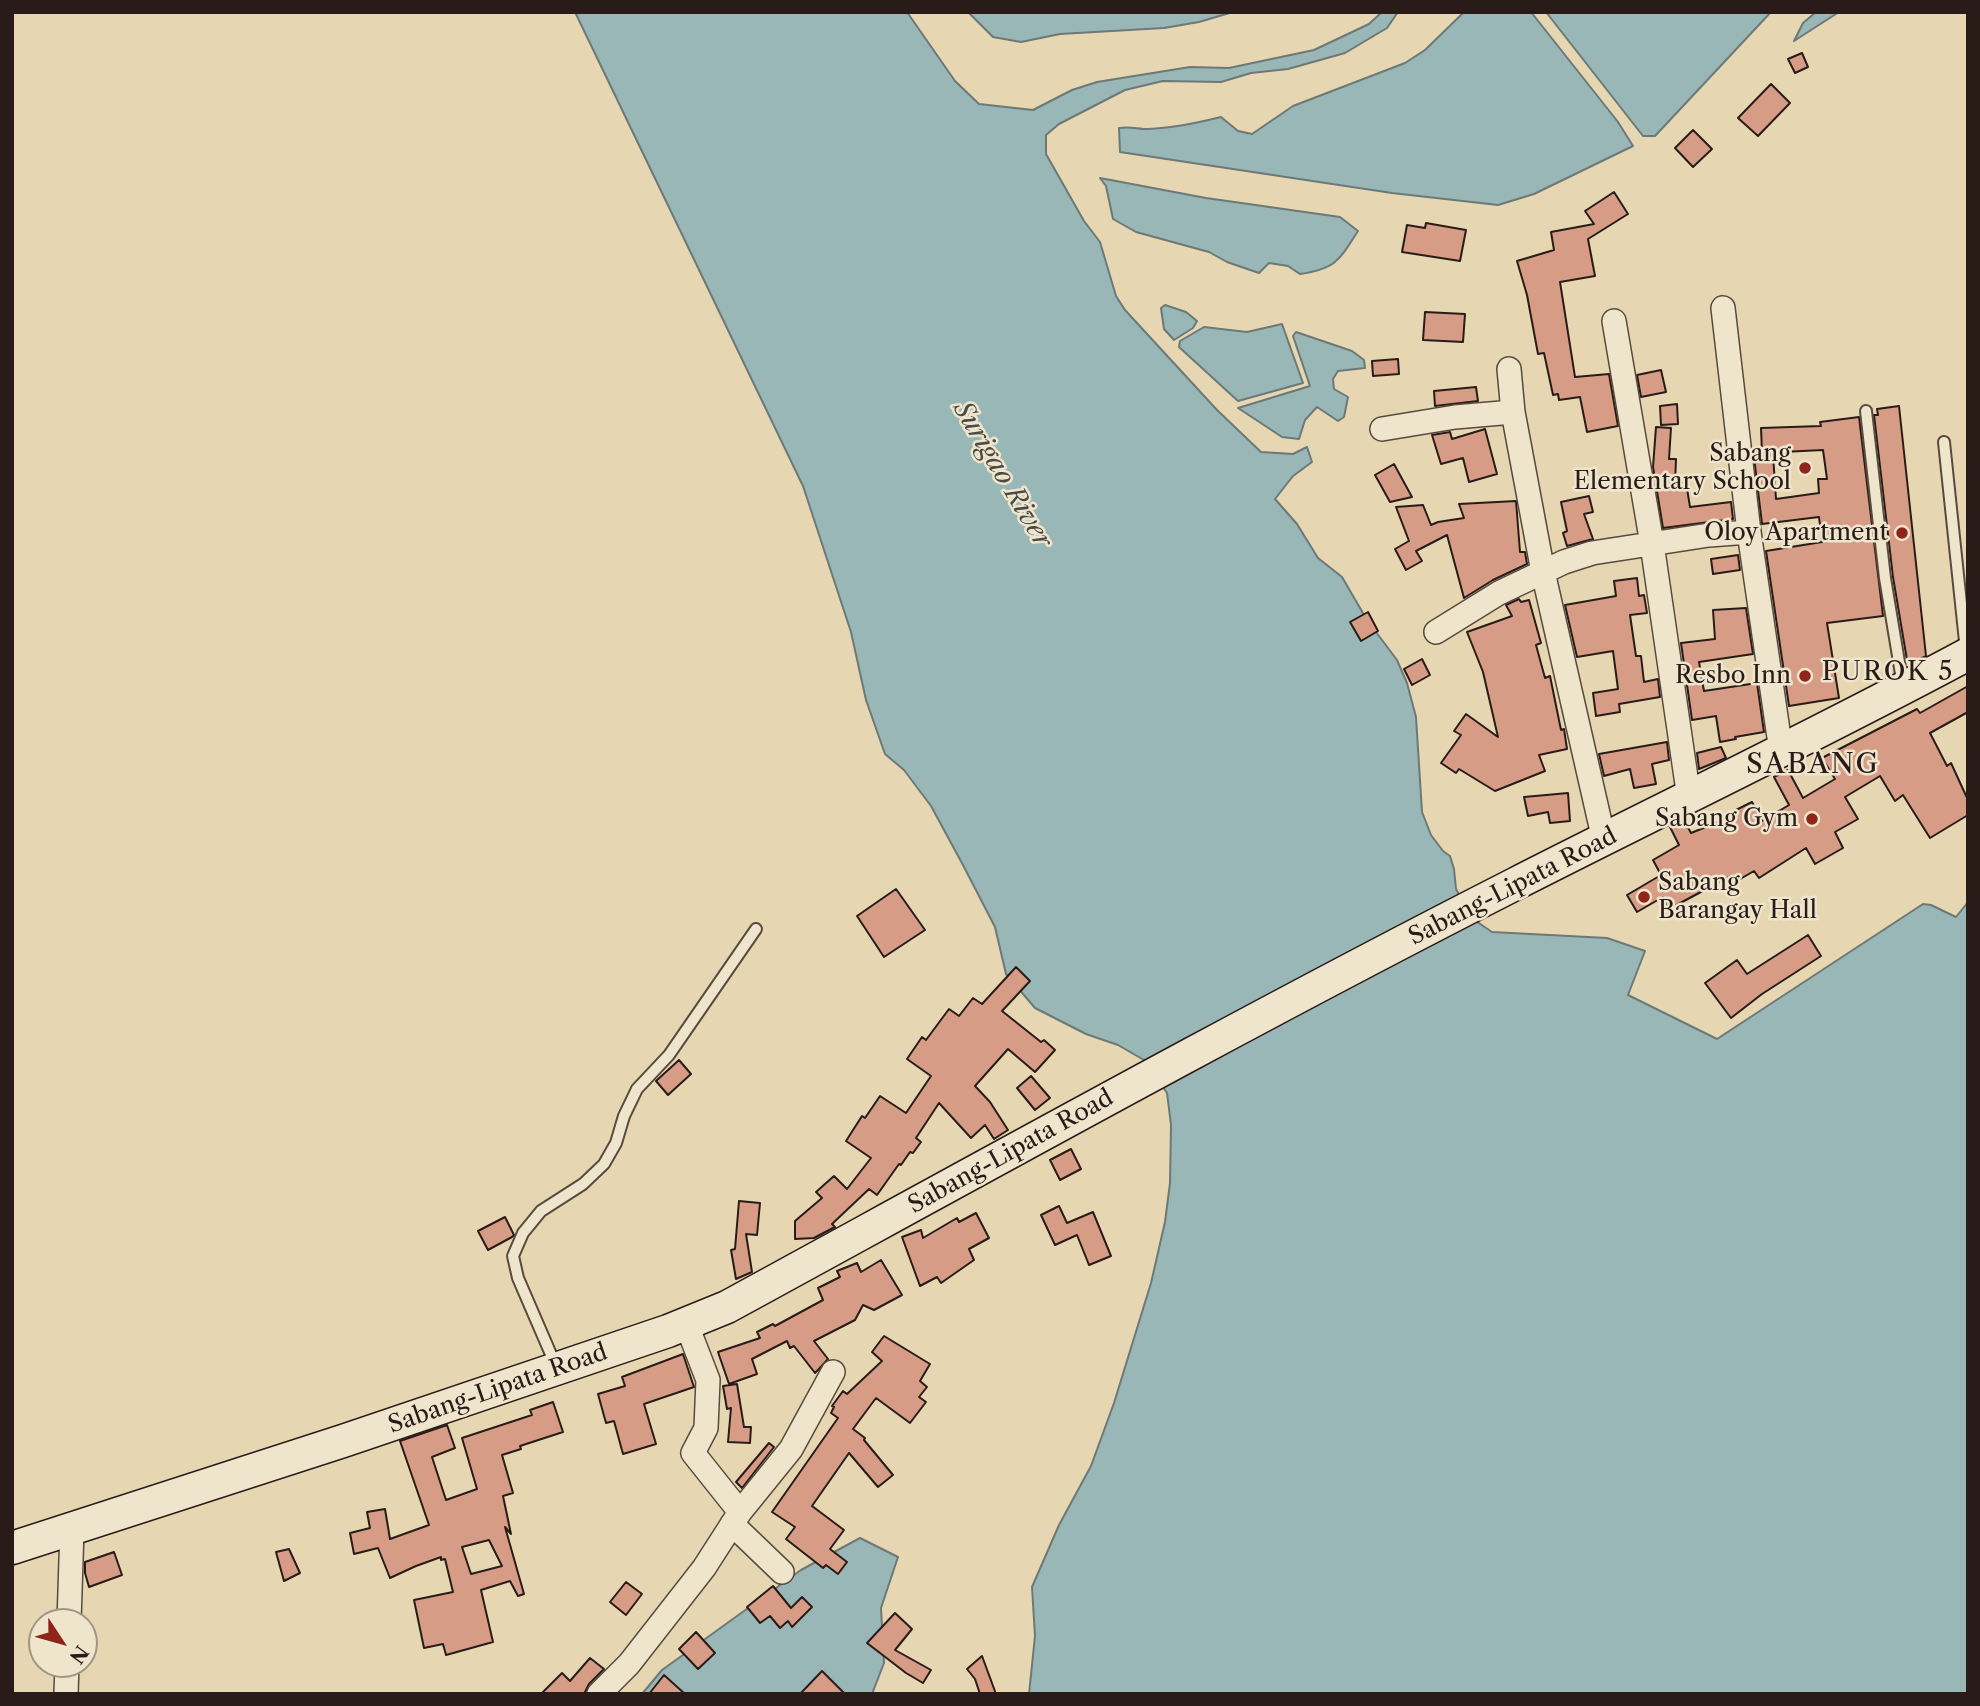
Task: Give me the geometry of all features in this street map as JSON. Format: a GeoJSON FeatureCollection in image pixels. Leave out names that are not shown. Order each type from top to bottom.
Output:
{"type":"FeatureCollection","features":[{"type":"Feature","properties":{"kind":"main road","name":"Sabang-Lipata Road"},"geometry":{"type":"LineString","coordinates":[[12,1548],[558,1368],[727,1307],[1100,1103],[1516,883],[1689,798],[1967,655]]}},
{"type":"Feature","properties":{"kind":"street"},"geometry":{"type":"LineString","coordinates":[[1723,308],[1749,532],[1781,751]]}},
{"type":"Feature","properties":{"kind":"street"},"geometry":{"type":"LineString","coordinates":[[1614,321],[1652,544],[1689,798]]}},
{"type":"Feature","properties":{"kind":"street"},"geometry":{"type":"LineString","coordinates":[[1509,369],[1513,412],[1543,572],[1604,840]]}},
{"type":"Feature","properties":{"kind":"street"},"geometry":{"type":"LineString","coordinates":[[1381,429],[1455,417],[1513,412]]}},
{"type":"Feature","properties":{"kind":"street"},"geometry":{"type":"LineString","coordinates":[[1436,632],[1499,593],[1592,553],[1749,532]]}},
{"type":"Feature","properties":{"kind":"street"},"geometry":{"type":"LineString","coordinates":[[686,1324],[708,1380],[706,1428],[693,1452],[736,1518],[782,1572]]}},
{"type":"Feature","properties":{"kind":"street"},"geometry":{"type":"LineString","coordinates":[[599,1694],[629,1664],[704,1568],[736,1518],[791,1449],[833,1372]]}},
{"type":"Feature","properties":{"kind":"street"},"geometry":{"type":"LineString","coordinates":[[69,1608],[72,1529]]}},
{"type":"Feature","properties":{"kind":"lane"},"geometry":{"type":"LineString","coordinates":[[1866,411],[1885,578],[1904,689]]}},
{"type":"Feature","properties":{"kind":"lane"},"geometry":{"type":"LineString","coordinates":[[1944,442],[1967,655]]}},
{"type":"Feature","properties":{"kind":"lane"},"geometry":{"type":"LineString","coordinates":[[558,1368],[518,1278],[513,1256],[523,1233],[541,1211],[583,1184],[604,1164],[616,1143],[624,1116],[637,1089],[668,1055],[757,929]]}},
{"type":"Feature","properties":{"kind":"water","name":"Surigao River"},"geometry":{"type":"Polygon","coordinates":[[[575,12],[907,12],[955,81],[979,104],[1033,110],[1072,90],[1097,82],[1190,67],[1229,68],[1314,50],[1369,24],[1382,12],[1398,12],[1387,28],[1345,53],[1288,69],[1251,73],[1221,82],[1163,81],[1125,90],[1059,124],[1046,135],[1046,154],[1084,221],[1100,242],[1116,296],[1125,310],[1217,410],[1261,452],[1293,454],[1307,447],[1312,462],[1293,476],[1275,499],[1297,524],[1318,558],[1342,577],[1367,620],[1397,660],[1407,683],[1416,717],[1422,812],[1431,835],[1450,856],[1456,889],[1473,919],[1492,932],[1607,938],[1645,951],[1628,995],[1717,1039],[1923,904],[1956,917],[1968,902],[1968,1694],[1029,1694],[1035,1636],[1032,1587],[1059,1525],[1091,1466],[1114,1403],[1151,1283],[1165,1222],[1170,1183],[1171,1125],[1167,1093],[1144,1060],[1118,1045],[1086,1034],[1035,1008],[1006,974],[995,927],[931,806],[904,770],[885,754],[866,700],[851,632],[803,486],[575,12]]]}},
{"type":"Feature","properties":{"kind":"water"},"geometry":{"type":"Polygon","coordinates":[[[968,12],[1233,12],[1164,28],[1060,34],[1021,42],[993,37],[968,12]]]}},
{"type":"Feature","properties":{"kind":"water"},"geometry":{"type":"Polygon","coordinates":[[[1464,12],[1531,12],[1618,122],[1633,146],[1534,194],[1498,205],[1392,193],[1120,152],[1119,128],[1123,127],[1167,128],[1221,117],[1238,131],[1252,134],[1293,106],[1405,63],[1425,50],[1464,12]]]}},
{"type":"Feature","properties":{"kind":"water"},"geometry":{"type":"Polygon","coordinates":[[[1546,12],[1771,12],[1655,136],[1643,136],[1546,12]]]}},
{"type":"Feature","properties":{"kind":"water"},"geometry":{"type":"Polygon","coordinates":[[[1816,12],[1839,12],[1794,41],[1803,23],[1816,12]]]}},
{"type":"Feature","properties":{"kind":"water"},"geometry":{"type":"Polygon","coordinates":[[[1100,178],[1206,198],[1340,217],[1358,231],[1346,250],[1329,266],[1300,274],[1288,266],[1269,263],[1259,273],[1227,262],[1209,252],[1136,232],[1113,219],[1106,186],[1100,178]]]}},
{"type":"Feature","properties":{"kind":"water"},"geometry":{"type":"Polygon","coordinates":[[[1165,305],[1186,312],[1197,321],[1193,328],[1174,340],[1164,329],[1161,308],[1165,305]]]}},
{"type":"Feature","properties":{"kind":"water"},"geometry":{"type":"Polygon","coordinates":[[[1282,324],[1303,383],[1238,401],[1179,347],[1180,341],[1204,327],[1247,332],[1282,324]]]}},
{"type":"Feature","properties":{"kind":"water"},"geometry":{"type":"Polygon","coordinates":[[[1296,332],[1352,351],[1364,360],[1365,368],[1338,371],[1333,379],[1334,389],[1348,397],[1344,417],[1338,421],[1317,407],[1305,420],[1299,439],[1282,437],[1238,408],[1310,386],[1293,336],[1296,332]]]}},
{"type":"Feature","properties":{"kind":"water"},"geometry":{"type":"Polygon","coordinates":[[[860,1538],[898,1557],[881,1608],[884,1663],[872,1694],[642,1694],[662,1670],[801,1570],[860,1538]]]}},
{"type":"Feature","properties":{"kind":"building"},"geometry":{"type":"Polygon","coordinates":[[[1802,53],[1808,67],[1795,73],[1788,59],[1802,53]]]}},
{"type":"Feature","properties":{"kind":"building"},"geometry":{"type":"Polygon","coordinates":[[[1771,84],[1790,103],[1758,136],[1738,118],[1771,84]]]}},
{"type":"Feature","properties":{"kind":"building"},"geometry":{"type":"Polygon","coordinates":[[[1693,130],[1712,149],[1693,167],[1675,148],[1693,130]]]}},
{"type":"Feature","properties":{"kind":"building"},"geometry":{"type":"Polygon","coordinates":[[[1614,192],[1628,214],[1588,239],[1595,276],[1560,282],[1575,377],[1609,374],[1618,426],[1587,432],[1580,397],[1559,400],[1558,394],[1553,395],[1544,353],[1538,354],[1527,295],[1517,261],[1554,250],[1551,232],[1594,224],[1585,211],[1614,192]]]}},
{"type":"Feature","properties":{"kind":"building"},"geometry":{"type":"Polygon","coordinates":[[[1426,223],[1466,230],[1460,261],[1402,252],[1407,225],[1425,228],[1426,223]]]}},
{"type":"Feature","properties":{"kind":"building"},"geometry":{"type":"Polygon","coordinates":[[[1425,312],[1465,314],[1463,342],[1423,340],[1425,312]]]}},
{"type":"Feature","properties":{"kind":"building"},"geometry":{"type":"Polygon","coordinates":[[[1398,359],[1399,374],[1373,376],[1372,361],[1398,359]]]}},
{"type":"Feature","properties":{"kind":"building"},"geometry":{"type":"Polygon","coordinates":[[[1661,370],[1666,392],[1641,397],[1637,375],[1661,370]]]}},
{"type":"Feature","properties":{"kind":"building"},"geometry":{"type":"Polygon","coordinates":[[[1476,387],[1478,401],[1435,406],[1434,391],[1476,387]]]}},
{"type":"Feature","properties":{"kind":"building"},"geometry":{"type":"Polygon","coordinates":[[[1677,404],[1678,424],[1661,425],[1660,406],[1677,404]]]}},
{"type":"Feature","properties":{"kind":"building","name":"Oloy Apartment"},"geometry":{"type":"Polygon","coordinates":[[[1899,406],[1926,656],[1907,660],[1893,577],[1874,415],[1878,415],[1877,409],[1899,406]]]}},
{"type":"Feature","properties":{"kind":"building"},"geometry":{"type":"Polygon","coordinates":[[[1859,417],[1883,616],[1827,623],[1839,698],[1789,706],[1766,551],[1822,542],[1819,517],[1762,524],[1754,457],[1773,455],[1776,499],[1819,493],[1818,479],[1827,479],[1823,450],[1762,453],[1761,428],[1821,426],[1820,422],[1859,417]]]}},
{"type":"Feature","properties":{"kind":"building"},"geometry":{"type":"Polygon","coordinates":[[[1656,427],[1671,428],[1669,459],[1676,459],[1675,484],[1686,482],[1690,507],[1731,502],[1733,519],[1663,528],[1653,467],[1656,427]]]}},
{"type":"Feature","properties":{"kind":"building"},"geometry":{"type":"Polygon","coordinates":[[[1485,429],[1497,474],[1469,482],[1463,458],[1441,464],[1432,435],[1450,432],[1452,439],[1485,429]]]}},
{"type":"Feature","properties":{"kind":"building"},"geometry":{"type":"Polygon","coordinates":[[[1394,464],[1412,497],[1390,502],[1375,475],[1394,464]]]}},
{"type":"Feature","properties":{"kind":"building"},"geometry":{"type":"Polygon","coordinates":[[[1589,496],[1593,512],[1584,514],[1593,539],[1567,546],[1563,533],[1567,531],[1561,502],[1589,496]]]}},
{"type":"Feature","properties":{"kind":"building"},"geometry":{"type":"Polygon","coordinates":[[[1516,501],[1520,552],[1525,552],[1527,564],[1464,598],[1447,535],[1416,551],[1422,561],[1406,570],[1395,549],[1409,541],[1396,507],[1423,505],[1431,525],[1464,518],[1459,504],[1516,501]]]}},
{"type":"Feature","properties":{"kind":"building"},"geometry":{"type":"Polygon","coordinates":[[[1738,555],[1740,570],[1713,574],[1711,559],[1738,555]]]}},
{"type":"Feature","properties":{"kind":"building"},"geometry":{"type":"Polygon","coordinates":[[[1637,578],[1639,596],[1644,595],[1647,613],[1630,615],[1636,656],[1641,656],[1644,682],[1658,679],[1660,697],[1619,704],[1620,712],[1596,716],[1593,693],[1618,689],[1613,651],[1577,657],[1565,605],[1616,596],[1614,581],[1637,578]]]}},
{"type":"Feature","properties":{"kind":"building"},"geometry":{"type":"Polygon","coordinates":[[[1519,599],[1521,602],[1529,600],[1541,643],[1536,645],[1545,678],[1550,676],[1567,749],[1539,755],[1545,771],[1495,791],[1459,769],[1456,773],[1441,763],[1461,735],[1454,731],[1466,714],[1498,737],[1483,672],[1467,632],[1512,616],[1506,605],[1519,599]]]}},
{"type":"Feature","properties":{"kind":"building"},"geometry":{"type":"Polygon","coordinates":[[[1746,608],[1753,654],[1699,662],[1704,691],[1757,683],[1764,732],[1720,742],[1716,716],[1692,720],[1681,643],[1715,639],[1713,610],[1746,608]]]}},
{"type":"Feature","properties":{"kind":"building"},"geometry":{"type":"Polygon","coordinates":[[[1368,612],[1378,631],[1361,641],[1350,622],[1368,612]]]}},
{"type":"Feature","properties":{"kind":"building"},"geometry":{"type":"Polygon","coordinates":[[[1422,659],[1430,675],[1412,685],[1404,669],[1422,659]]]}},
{"type":"Feature","properties":{"kind":"building"},"geometry":{"type":"Polygon","coordinates":[[[1968,686],[1968,712],[1930,733],[1947,766],[1951,763],[1968,800],[1968,815],[1930,838],[1903,795],[1895,801],[1880,776],[1845,797],[1858,819],[1835,832],[1843,848],[1815,864],[1806,848],[1759,878],[1754,871],[1735,882],[1731,876],[1669,909],[1663,897],[1637,912],[1627,895],[1661,875],[1653,860],[1679,845],[1670,827],[1684,820],[1691,833],[1736,815],[1734,811],[1752,802],[1762,821],[1789,805],[1774,777],[1788,770],[1803,798],[1835,779],[1822,758],[1917,709],[1920,713],[1968,686]]]}},
{"type":"Feature","properties":{"kind":"building"},"geometry":{"type":"Polygon","coordinates":[[[1667,742],[1669,760],[1652,764],[1656,784],[1634,788],[1630,769],[1604,776],[1599,754],[1667,742]]]}},
{"type":"Feature","properties":{"kind":"building"},"geometry":{"type":"Polygon","coordinates":[[[1721,747],[1726,758],[1699,769],[1697,753],[1721,747]]]}},
{"type":"Feature","properties":{"kind":"building"},"geometry":{"type":"Polygon","coordinates":[[[1568,793],[1570,821],[1550,823],[1548,812],[1528,816],[1524,797],[1568,793]]]}},
{"type":"Feature","properties":{"kind":"building"},"geometry":{"type":"Polygon","coordinates":[[[896,889],[925,930],[884,957],[857,916],[896,889]]]}},
{"type":"Feature","properties":{"kind":"building"},"geometry":{"type":"Polygon","coordinates":[[[1808,935],[1821,956],[1762,994],[1731,1018],[1705,983],[1737,960],[1747,974],[1808,935]]]}},
{"type":"Feature","properties":{"kind":"building"},"geometry":{"type":"Polygon","coordinates":[[[1016,967],[1030,981],[1002,1011],[1055,1050],[1035,1072],[1008,1049],[975,1086],[990,1102],[1008,1130],[994,1139],[985,1125],[971,1138],[939,1103],[916,1138],[921,1142],[901,1165],[899,1164],[877,1195],[869,1189],[832,1224],[835,1227],[814,1238],[795,1239],[795,1221],[822,1198],[816,1192],[834,1176],[847,1189],[871,1158],[846,1141],[862,1116],[865,1118],[880,1096],[906,1113],[931,1076],[907,1059],[922,1037],[926,1040],[949,1009],[959,1016],[973,998],[982,1004],[1016,967]]]}},
{"type":"Feature","properties":{"kind":"building"},"geometry":{"type":"Polygon","coordinates":[[[679,1060],[691,1074],[668,1095],[656,1081],[679,1060]]]}},
{"type":"Feature","properties":{"kind":"building"},"geometry":{"type":"Polygon","coordinates":[[[1031,1076],[1050,1098],[1035,1110],[1017,1088],[1031,1076]]]}},
{"type":"Feature","properties":{"kind":"building"},"geometry":{"type":"Polygon","coordinates":[[[1071,1149],[1081,1169],[1060,1180],[1050,1160],[1071,1149]]]}},
{"type":"Feature","properties":{"kind":"building"},"geometry":{"type":"Polygon","coordinates":[[[739,1201],[760,1203],[757,1235],[746,1234],[752,1272],[736,1279],[731,1250],[735,1249],[739,1201]]]}},
{"type":"Feature","properties":{"kind":"building"},"geometry":{"type":"Polygon","coordinates":[[[1059,1206],[1067,1223],[1093,1212],[1111,1256],[1089,1265],[1077,1235],[1055,1245],[1041,1215],[1059,1206]]]}},
{"type":"Feature","properties":{"kind":"building"},"geometry":{"type":"Polygon","coordinates":[[[976,1213],[989,1238],[969,1249],[974,1260],[941,1283],[937,1277],[920,1286],[902,1237],[921,1230],[923,1238],[957,1218],[959,1222],[976,1213]]]}},
{"type":"Feature","properties":{"kind":"building"},"geometry":{"type":"Polygon","coordinates":[[[505,1217],[514,1235],[488,1250],[478,1231],[505,1217]]]}},
{"type":"Feature","properties":{"kind":"building"},"geometry":{"type":"Polygon","coordinates":[[[881,1260],[902,1295],[874,1310],[863,1305],[855,1320],[814,1341],[828,1359],[815,1373],[794,1346],[790,1348],[787,1341],[752,1359],[757,1374],[729,1384],[718,1352],[760,1338],[757,1332],[773,1324],[775,1326],[823,1300],[818,1288],[840,1277],[837,1271],[857,1263],[861,1272],[881,1260]]]}},
{"type":"Feature","properties":{"kind":"building"},"geometry":{"type":"Polygon","coordinates":[[[884,1336],[930,1364],[920,1381],[927,1387],[919,1397],[926,1402],[910,1423],[876,1398],[853,1429],[865,1438],[893,1475],[878,1487],[849,1453],[812,1506],[844,1530],[830,1549],[847,1562],[838,1574],[826,1565],[823,1568],[786,1539],[795,1527],[772,1512],[838,1418],[831,1413],[834,1407],[832,1406],[843,1391],[847,1394],[882,1361],[872,1352],[884,1336]]]}},
{"type":"Feature","properties":{"kind":"building"},"geometry":{"type":"Polygon","coordinates":[[[683,1354],[694,1387],[644,1404],[656,1444],[623,1454],[614,1421],[606,1423],[598,1394],[625,1386],[622,1377],[683,1354]]]}},
{"type":"Feature","properties":{"kind":"building"},"geometry":{"type":"Polygon","coordinates":[[[737,1384],[744,1427],[751,1427],[750,1443],[728,1442],[731,1408],[727,1409],[723,1386],[737,1384]]]}},
{"type":"Feature","properties":{"kind":"building"},"geometry":{"type":"Polygon","coordinates":[[[553,1402],[563,1432],[502,1455],[513,1493],[503,1496],[511,1534],[505,1527],[524,1594],[518,1596],[510,1581],[481,1590],[493,1642],[446,1655],[443,1644],[424,1648],[414,1600],[453,1592],[445,1559],[441,1560],[441,1557],[390,1578],[378,1548],[354,1554],[350,1533],[370,1528],[367,1512],[385,1509],[390,1539],[429,1525],[400,1441],[447,1425],[455,1448],[432,1457],[446,1500],[477,1489],[462,1438],[532,1415],[530,1410],[553,1402]],[[489,1540],[462,1547],[471,1574],[502,1566],[489,1540]]]}},
{"type":"Feature","properties":{"kind":"building"},"geometry":{"type":"Polygon","coordinates":[[[769,1443],[774,1447],[742,1488],[736,1482],[769,1443]]]}},
{"type":"Feature","properties":{"kind":"building"},"geometry":{"type":"Polygon","coordinates":[[[289,1549],[300,1573],[284,1581],[276,1552],[289,1549]]]}},
{"type":"Feature","properties":{"kind":"building"},"geometry":{"type":"Polygon","coordinates":[[[114,1552],[122,1575],[89,1587],[85,1562],[114,1552]]]}},
{"type":"Feature","properties":{"kind":"building"},"geometry":{"type":"Polygon","coordinates":[[[626,1582],[642,1594],[626,1615],[610,1602],[626,1582]]]}},
{"type":"Feature","properties":{"kind":"building"},"geometry":{"type":"Polygon","coordinates":[[[773,1586],[791,1608],[802,1597],[812,1607],[792,1627],[788,1621],[780,1628],[770,1616],[760,1623],[747,1607],[773,1586]]]}},
{"type":"Feature","properties":{"kind":"building"},"geometry":{"type":"Polygon","coordinates":[[[895,1613],[912,1629],[895,1650],[931,1670],[923,1683],[867,1643],[895,1613]]]}},
{"type":"Feature","properties":{"kind":"building"},"geometry":{"type":"Polygon","coordinates":[[[696,1632],[715,1653],[698,1669],[679,1649],[696,1632]]]}},
{"type":"Feature","properties":{"kind":"building"},"geometry":{"type":"Polygon","coordinates":[[[982,1656],[996,1694],[980,1694],[975,1679],[967,1669],[982,1656]]]}},
{"type":"Feature","properties":{"kind":"building"},"geometry":{"type":"Polygon","coordinates":[[[590,1658],[604,1669],[589,1684],[584,1694],[541,1694],[562,1673],[570,1681],[590,1658]]]}},
{"type":"Feature","properties":{"kind":"building"},"geometry":{"type":"Polygon","coordinates":[[[822,1671],[845,1694],[800,1694],[822,1671]]]}},
{"type":"Feature","properties":{"kind":"building"},"geometry":{"type":"Polygon","coordinates":[[[664,1675],[685,1694],[649,1694],[664,1675]]]}},
{"type":"Feature","properties":{"kind":"place","name":"Sabang Elementary School"},"geometry":{"type":"Point","coordinates":[1805,468]}},
{"type":"Feature","properties":{"kind":"place","name":"Oloy Apartment"},"geometry":{"type":"Point","coordinates":[1902,533]}},
{"type":"Feature","properties":{"kind":"place","name":"Resbo Inn"},"geometry":{"type":"Point","coordinates":[1805,676]}},
{"type":"Feature","properties":{"kind":"place","name":"Sabang Gym"},"geometry":{"type":"Point","coordinates":[1812,819]}},
{"type":"Feature","properties":{"kind":"place","name":"Sabang Barangay Hall"},"geometry":{"type":"Point","coordinates":[1644,897]}},
{"type":"Feature","properties":{"kind":"district","name":"PUROK 5"},"geometry":{"type":"Point","coordinates":[1888,672]}},
{"type":"Feature","properties":{"kind":"district","name":"SABANG"},"geometry":{"type":"Point","coordinates":[1813,765]}}]}
